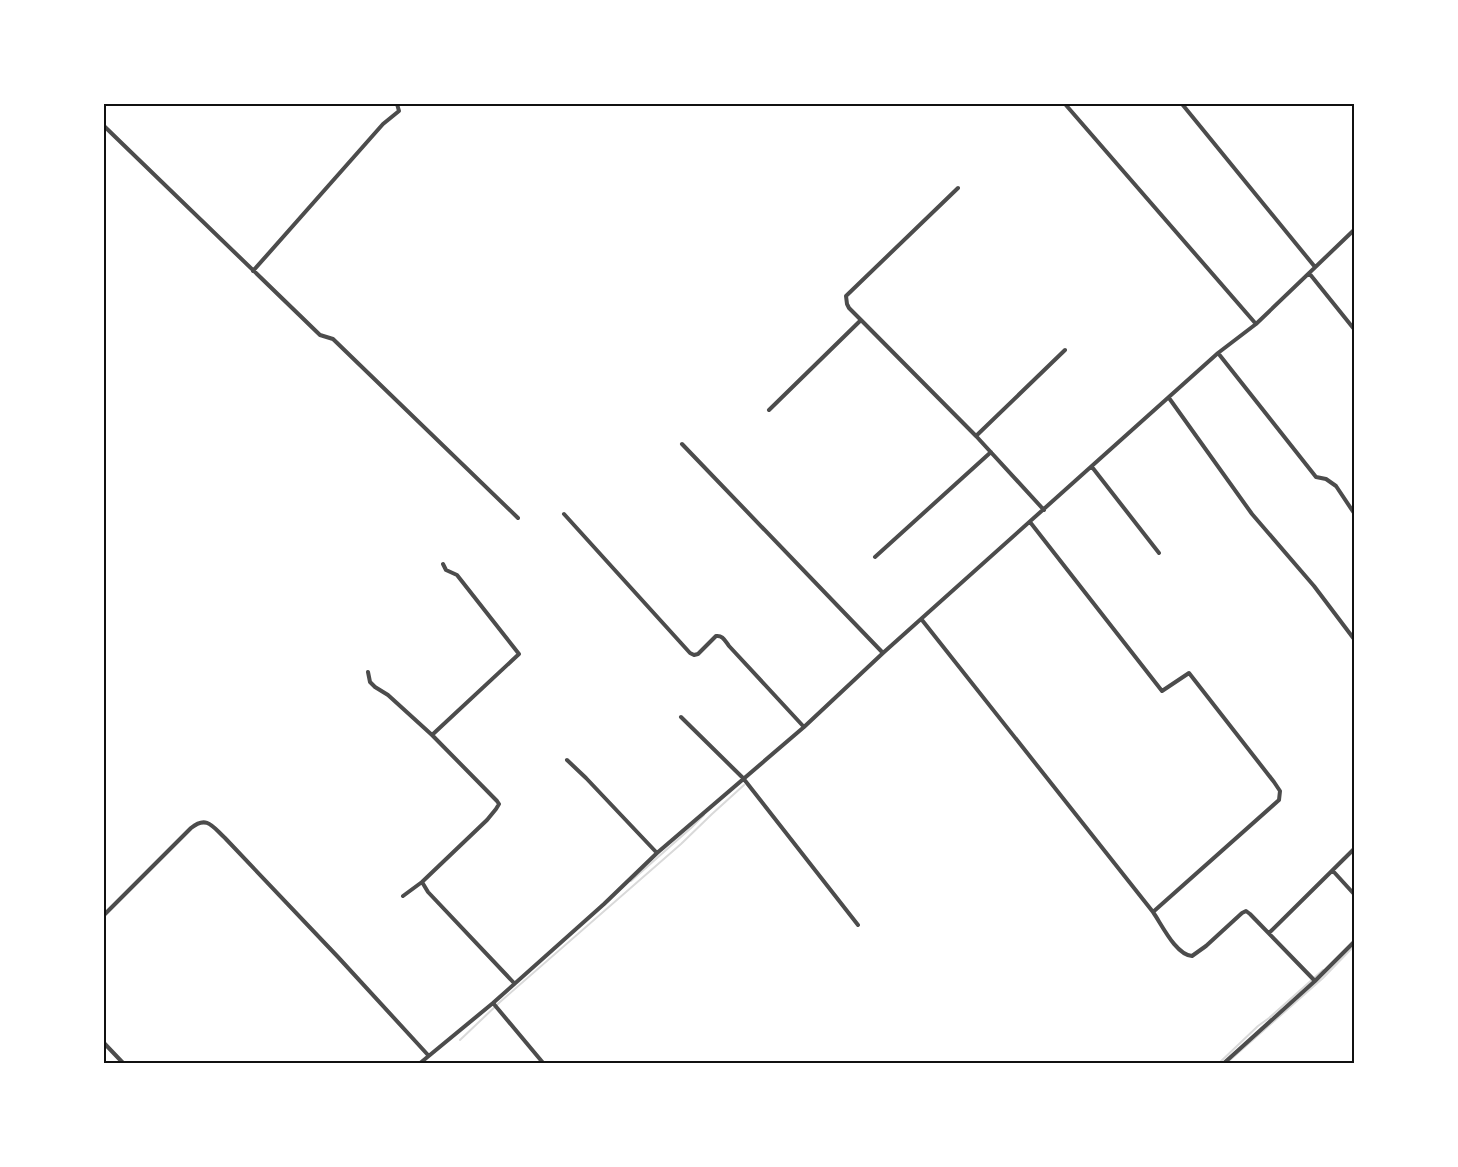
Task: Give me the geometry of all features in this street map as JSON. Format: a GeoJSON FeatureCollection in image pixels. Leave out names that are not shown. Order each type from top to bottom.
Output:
{"type":"FeatureCollection","features":[{"type":"Feature","properties":{"kind":"street"},"geometry":{"type":"LineString","coordinates":[[253,271],[383,124],[399,111],[397,104]]}},
{"type":"Feature","properties":{"kind":"street"},"geometry":{"type":"LineString","coordinates":[[1065,104],[1256,324]]}},
{"type":"Feature","properties":{"kind":"street"},"geometry":{"type":"LineString","coordinates":[[1182,104],[1316,267]]}},
{"type":"Feature","properties":{"kind":"street"},"geometry":{"type":"LineString","coordinates":[[104,126],[253,271],[321,335],[333,339],[518,518]]}},
{"type":"Feature","properties":{"kind":"street"},"geometry":{"type":"LineString","coordinates":[[958,188],[846,296],[849,308],[976,436],[1044,510]]}},
{"type":"Feature","properties":{"kind":"street"},"geometry":{"type":"LineString","coordinates":[[419,1064],[493,1003],[604,904],[657,853],[804,727],[883,653],[1218,353],[1256,324],[1354,230]]}},
{"type":"Feature","properties":{"kind":"street"},"geometry":{"type":"LineString","coordinates":[[1309,273],[1354,329]]}},
{"type":"Feature","properties":{"kind":"street"},"geometry":{"type":"LineString","coordinates":[[769,410],[861,320]]}},
{"type":"Feature","properties":{"kind":"street"},"geometry":{"type":"LineString","coordinates":[[976,436],[1065,350]]}},
{"type":"Feature","properties":{"kind":"street"},"geometry":{"type":"LineString","coordinates":[[1218,353],[1316,477],[1326,479],[1336,486],[1354,513]]}},
{"type":"Feature","properties":{"kind":"street"},"geometry":{"type":"LineString","coordinates":[[1169,398],[1252,514],[1314,586],[1354,639]]}},
{"type":"Feature","properties":{"kind":"street"},"geometry":{"type":"LineString","coordinates":[[682,444],[883,653]]}},
{"type":"Feature","properties":{"kind":"street"},"geometry":{"type":"LineString","coordinates":[[874,558],[991,452]]}},
{"type":"Feature","properties":{"kind":"street"},"geometry":{"type":"LineString","coordinates":[[1092,467],[1159,552]]}},
{"type":"Feature","properties":{"kind":"street"},"geometry":{"type":"LineString","coordinates":[[564,514],[690,653],[698,654],[716,636],[724,638],[804,727]]}},
{"type":"Feature","properties":{"kind":"street"},"geometry":{"type":"LineString","coordinates":[[1030,522],[1162,691],[1188,673],[1280,791],[1279,800],[1153,912]]}},
{"type":"Feature","properties":{"kind":"street"},"geometry":{"type":"LineString","coordinates":[[432,735],[519,654],[457,575],[446,570],[443,564]]}},
{"type":"Feature","properties":{"kind":"street"},"geometry":{"type":"LineString","coordinates":[[922,620],[1153,912],[1179,950],[1187,956],[1192,956],[1246,912],[1315,981]]}},
{"type":"Feature","properties":{"kind":"street"},"geometry":{"type":"LineString","coordinates":[[368,672],[370,682],[388,695],[432,735],[499,804],[487,820],[422,882],[403,896]]}},
{"type":"Feature","properties":{"kind":"street"},"geometry":{"type":"LineString","coordinates":[[681,717],[743,778],[858,925]]}},
{"type":"Feature","properties":{"kind":"street"},"geometry":{"type":"LineString","coordinates":[[567,760],[586,777],[657,853]]}},
{"type":"Feature","properties":{"kind":"street"},"geometry":{"type":"LineString","coordinates":[[104,915],[191,828],[198,822],[205,822],[225,838],[428,1055]]}},
{"type":"Feature","properties":{"kind":"street"},"geometry":{"type":"LineString","coordinates":[[1269,933],[1354,849]]}},
{"type":"Feature","properties":{"kind":"street"},"geometry":{"type":"LineString","coordinates":[[1333,871],[1354,894]]}},
{"type":"Feature","properties":{"kind":"street"},"geometry":{"type":"LineString","coordinates":[[422,882],[428,892],[514,984]]}},
{"type":"Feature","properties":{"kind":"street"},"geometry":{"type":"LineString","coordinates":[[1223,1064],[1315,981],[1354,942]]}},
{"type":"Feature","properties":{"kind":"street"},"geometry":{"type":"LineString","coordinates":[[493,1003],[544,1064]]}},
{"type":"Feature","properties":{"kind":"street"},"geometry":{"type":"LineString","coordinates":[[104,1043],[124,1064]]}},
{"type":"Feature","properties":{"kind":"waterway"},"geometry":{"type":"LineString","coordinates":[[460,1040],[500,1002],[681,844],[744,785]]}},
{"type":"Feature","properties":{"kind":"waterway"},"geometry":{"type":"LineString","coordinates":[[631,881],[704,815]]}},
{"type":"Feature","properties":{"kind":"waterway"},"geometry":{"type":"LineString","coordinates":[[1230,1060],[1323,978],[1354,946]]}},
{"type":"Feature","properties":{"kind":"waterway"},"geometry":{"type":"LineString","coordinates":[[1218,1064],[1323,970]]}}]}
